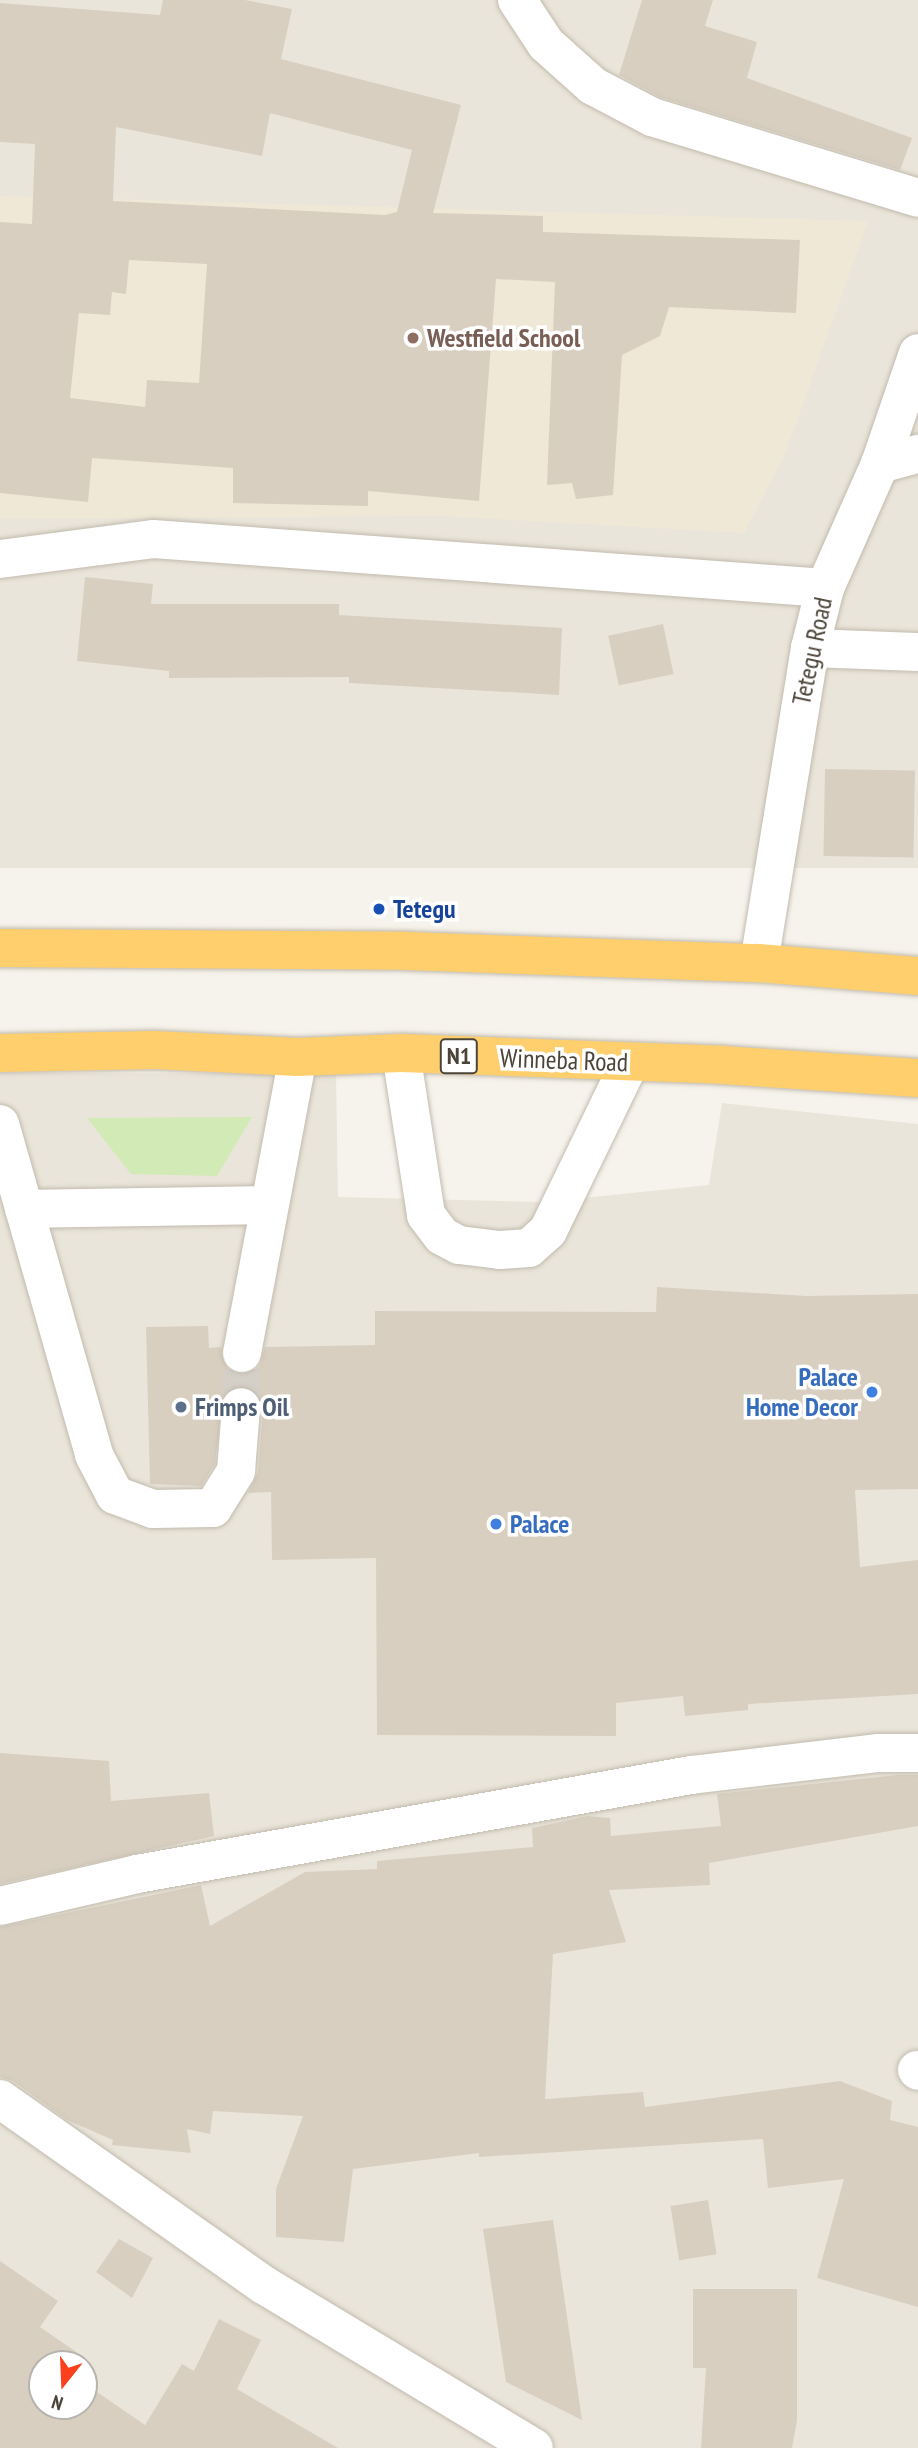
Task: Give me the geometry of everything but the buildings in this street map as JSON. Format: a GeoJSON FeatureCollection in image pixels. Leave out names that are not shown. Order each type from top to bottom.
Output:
{"type":"FeatureCollection","features":[{"type":"Feature","properties":{"kind":"highway"},"geometry":{"type":"LineString","coordinates":[[0,948],[407,951],[760,963],[918,976]]}},
{"type":"Feature","properties":{"kind":"highway","name":"Winneba Road"},"geometry":{"type":"LineString","coordinates":[[0,1052],[154,1050],[298,1057],[401,1053],[631,1062],[918,1078]]}},
{"type":"Feature","properties":{"kind":"street"},"geometry":{"type":"LineString","coordinates":[[517,0],[546,44],[593,86],[652,117],[918,198]]}},
{"type":"Feature","properties":{"kind":"street","name":"Tetegu Road"},"geometry":{"type":"LineString","coordinates":[[760,963],[810,649],[825,588],[880,464],[918,353]]}},
{"type":"Feature","properties":{"kind":"street"},"geometry":{"type":"LineString","coordinates":[[880,464],[918,454]]}},
{"type":"Feature","properties":{"kind":"street"},"geometry":{"type":"LineString","coordinates":[[0,559],[153,539],[825,588]]}},
{"type":"Feature","properties":{"kind":"street"},"geometry":{"type":"LineString","coordinates":[[810,649],[918,652]]}},
{"type":"Feature","properties":{"kind":"street"},"geometry":{"type":"LineString","coordinates":[[401,1053],[426,1215],[442,1236],[459,1245],[500,1250],[529,1248],[548,1231],[631,1062]]}},
{"type":"Feature","properties":{"kind":"street"},"geometry":{"type":"LineString","coordinates":[[242,1353],[298,1057]]}},
{"type":"Feature","properties":{"kind":"street"},"geometry":{"type":"LineString","coordinates":[[0,1124],[94,1455],[115,1495],[153,1509],[213,1508],[236,1471],[241,1407]]}},
{"type":"Feature","properties":{"kind":"street"},"geometry":{"type":"LineString","coordinates":[[24,1209],[268,1205]]}},
{"type":"Feature","properties":{"kind":"street"},"geometry":{"type":"LineString","coordinates":[[0,1906],[137,1874],[691,1776],[879,1753],[918,1753]]}},
{"type":"Feature","properties":{"kind":"street"},"geometry":{"type":"LineString","coordinates":[[0,2099],[264,2285],[534,2448]]}},
{"type":"Feature","properties":{"kind":"shaded area"},"geometry":{"type":"Polygon","coordinates":[[[0,0],[918,0],[918,868],[0,868],[0,0]]]}},
{"type":"Feature","properties":{"kind":"shaded area","name":"Westfield School"},"geometry":{"type":"Polygon","coordinates":[[[0,196],[868,221],[785,454],[744,533],[441,516],[0,519],[0,196]]]}},
{"type":"Feature","properties":{"kind":"shaded area"},"geometry":{"type":"Polygon","coordinates":[[[0,1073],[336,1074],[338,1197],[544,1202],[709,1185],[722,1103],[918,1124],[918,2448],[0,2448],[0,1073]]]}},
{"type":"Feature","properties":{"kind":"green space"},"geometry":{"type":"Polygon","coordinates":[[[252,1117],[217,1176],[131,1174],[87,1118],[252,1117]]]}},
{"type":"Feature","properties":{"kind":"tunnel"},"geometry":{"type":"LineString","coordinates":[[241,1407],[242,1353]]}},
{"type":"Feature","properties":{"kind":"place","name":"Westfield School"},"geometry":{"type":"Point","coordinates":[413,338]}},
{"type":"Feature","properties":{"kind":"place","name":"Tetegu"},"geometry":{"type":"Point","coordinates":[379,909]}},
{"type":"Feature","properties":{"kind":"place","name":"Palace Home Decor"},"geometry":{"type":"Point","coordinates":[872,1392]}},
{"type":"Feature","properties":{"kind":"place","name":"Frimps Oil"},"geometry":{"type":"Point","coordinates":[181,1407]}},
{"type":"Feature","properties":{"kind":"place","name":"Palace"},"geometry":{"type":"Point","coordinates":[496,1524]}}]}
